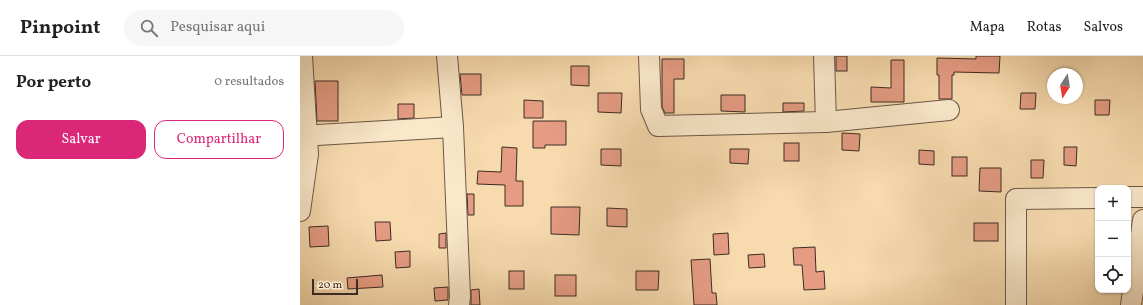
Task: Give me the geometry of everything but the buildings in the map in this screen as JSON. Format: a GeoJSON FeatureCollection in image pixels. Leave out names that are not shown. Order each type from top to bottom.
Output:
{"type":"FeatureCollection","features":[{"type":"Feature","properties":{"kind":"street"},"geometry":{"type":"LineString","coordinates":[[300,211],[308,154],[303,136],[302,56]]}},
{"type":"Feature","properties":{"kind":"street"},"geometry":{"type":"LineString","coordinates":[[447,56],[453,127],[460,297],[459,305]]}},
{"type":"Feature","properties":{"kind":"street"},"geometry":{"type":"LineString","coordinates":[[649,56],[651,109],[658,126],[826,122],[949,110]]}},
{"type":"Feature","properties":{"kind":"street"},"geometry":{"type":"LineString","coordinates":[[824,56],[826,122]]}},
{"type":"Feature","properties":{"kind":"street"},"geometry":{"type":"LineString","coordinates":[[303,136],[453,127]]}},
{"type":"Feature","properties":{"kind":"street"},"geometry":{"type":"LineString","coordinates":[[1131,197],[1143,197]]}},
{"type":"Feature","properties":{"kind":"street"},"geometry":{"type":"LineString","coordinates":[[1016,305],[1016,199],[1095,198]]}},
{"type":"Feature","properties":{"kind":"street"},"geometry":{"type":"LineString","coordinates":[[1131,305],[1143,220]]}}]}
